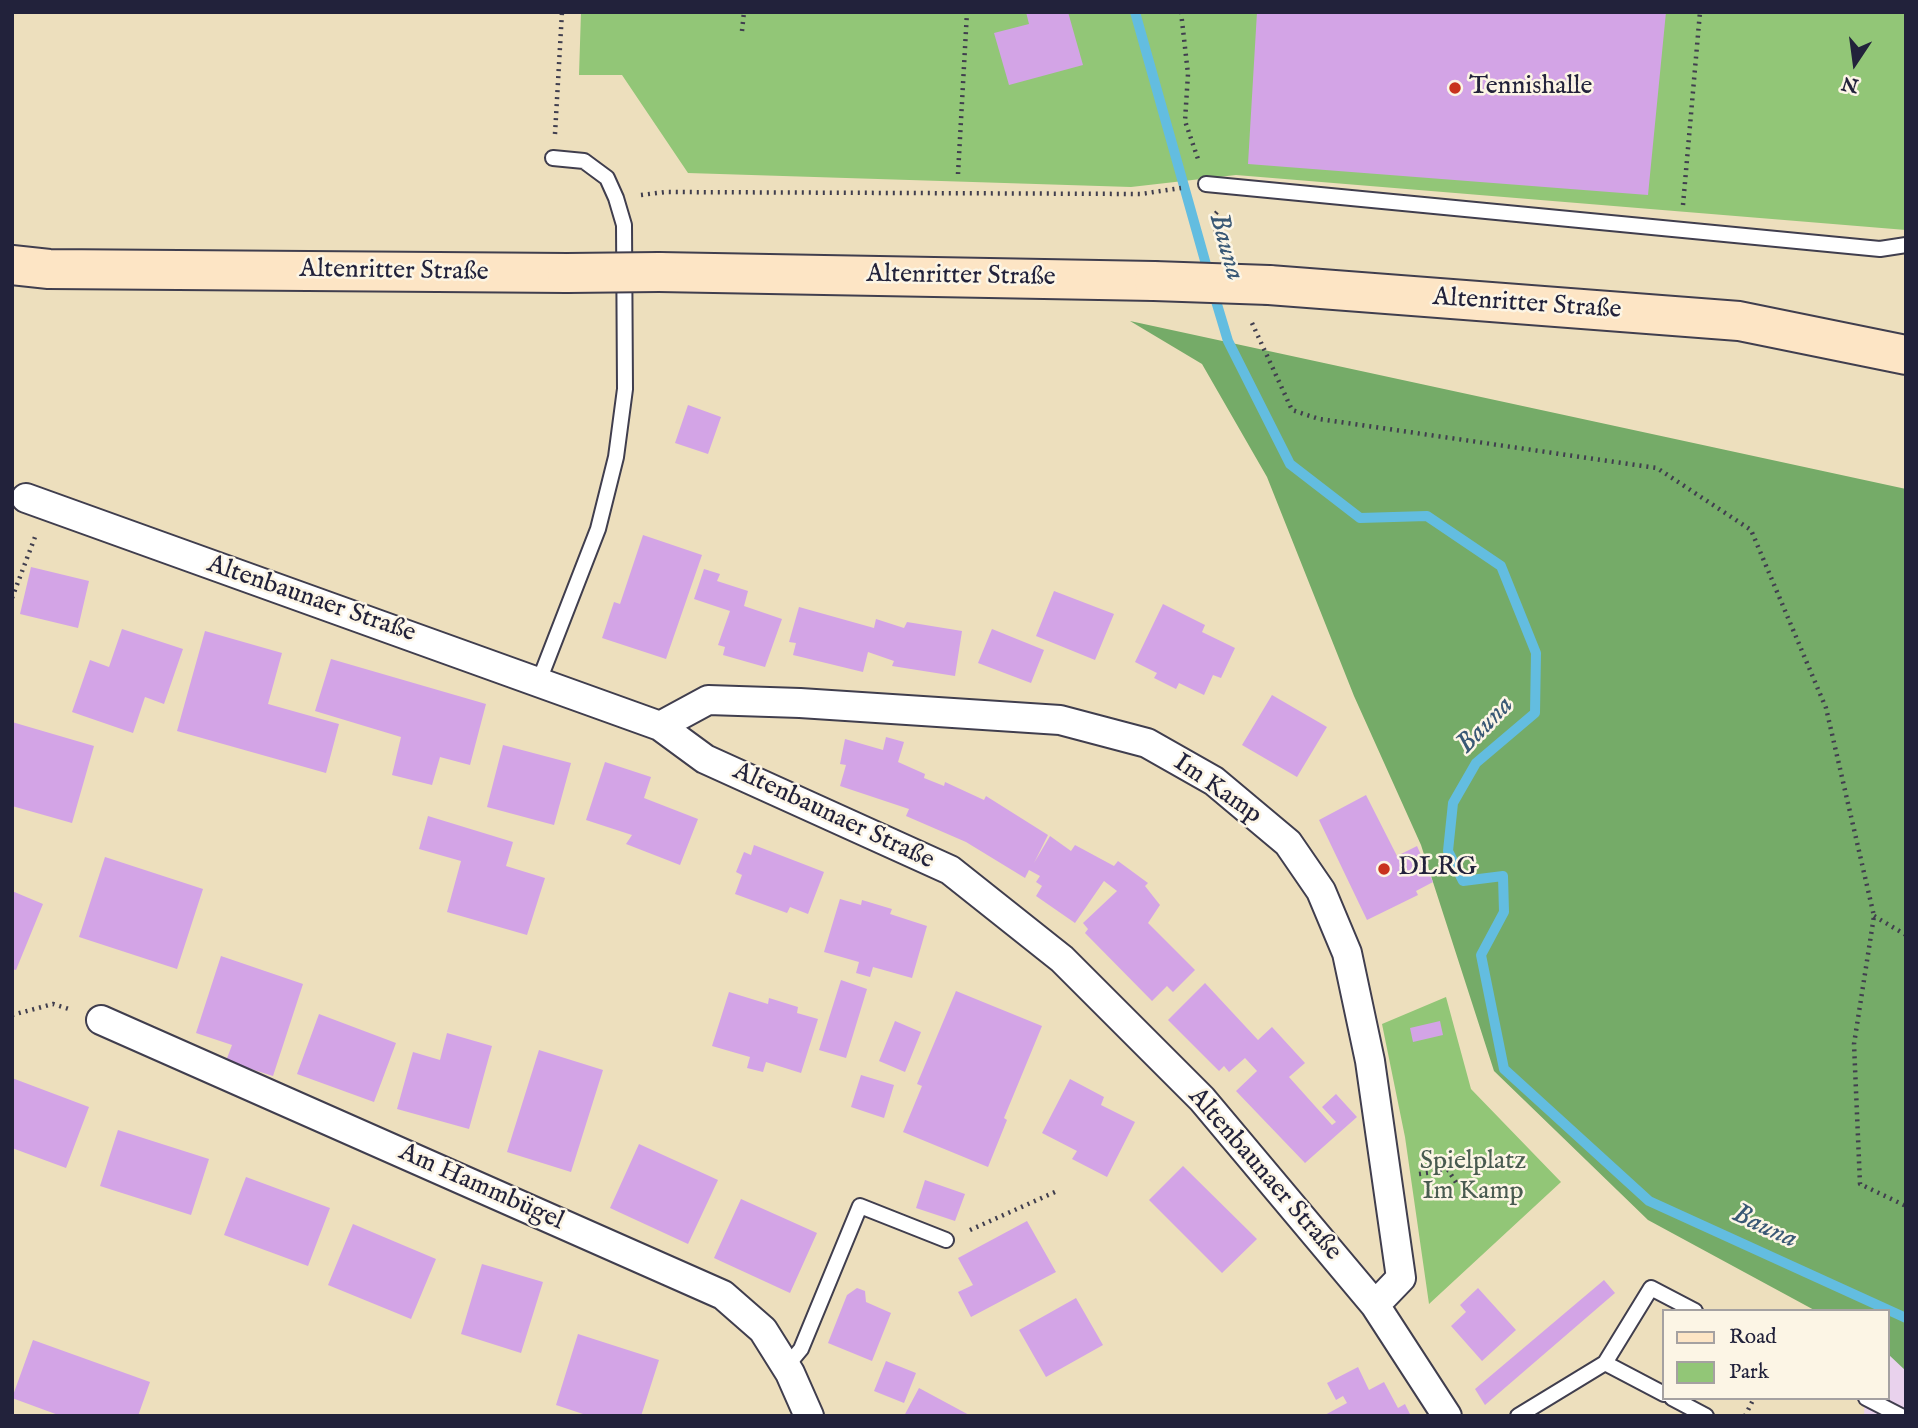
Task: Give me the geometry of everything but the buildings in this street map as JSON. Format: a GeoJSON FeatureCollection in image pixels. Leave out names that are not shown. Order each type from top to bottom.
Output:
{"type":"FeatureCollection","features":[{"type":"Feature","properties":{"kind":"main road","name":"Altenritter Straße"},"geometry":{"type":"LineString","coordinates":[[12,265],[50,269],[659,272],[1269,285],[1739,321],[1906,355]]}},
{"type":"Feature","properties":{"kind":"street","name":"Altenbaunaer Straße"},"geometry":{"type":"LineString","coordinates":[[26,498],[660,726],[705,759],[950,870],[1062,959],[1202,1099],[1375,1305],[1447,1416]]}},
{"type":"Feature","properties":{"kind":"street","name":"Im Kamp"},"geometry":{"type":"LineString","coordinates":[[660,726],[708,700],[800,703],[1060,720],[1147,743],[1214,781],[1288,843],[1321,891],[1347,953],[1370,1061],[1401,1278],[1375,1305]]}},
{"type":"Feature","properties":{"kind":"street","name":"Am Hammbügel"},"geometry":{"type":"LineString","coordinates":[[101,1020],[723,1296],[763,1330],[786,1367],[809,1416]]}},
{"type":"Feature","properties":{"kind":"lane"},"geometry":{"type":"LineString","coordinates":[[539,681],[598,529],[616,457],[625,389],[624,225],[616,198],[607,178],[584,161],[553,158]]}},
{"type":"Feature","properties":{"kind":"lane"},"geometry":{"type":"LineString","coordinates":[[1206,184],[1880,249],[1906,245]]}},
{"type":"Feature","properties":{"kind":"lane"},"geometry":{"type":"LineString","coordinates":[[786,1367],[802,1349],[860,1206],[946,1240]]}},
{"type":"Feature","properties":{"kind":"lane"},"geometry":{"type":"LineString","coordinates":[[1518,1416],[1605,1363],[1651,1288],[1691,1309]]}},
{"type":"Feature","properties":{"kind":"lane"},"geometry":{"type":"LineString","coordinates":[[1605,1363],[1662,1393]]}},
{"type":"Feature","properties":{"kind":"lane"},"geometry":{"type":"LineString","coordinates":[[1676,1400],[1706,1416]]}},
{"type":"Feature","properties":{"kind":"lane"},"geometry":{"type":"LineString","coordinates":[[1870,1400],[1901,1416]]}},
{"type":"Feature","properties":{"kind":"path"},"geometry":{"type":"LineString","coordinates":[[553,158],[562,12]]}},
{"type":"Feature","properties":{"kind":"path"},"geometry":{"type":"LineString","coordinates":[[742,31],[744,12]]}},
{"type":"Feature","properties":{"kind":"path"},"geometry":{"type":"LineString","coordinates":[[958,174],[967,12]]}},
{"type":"Feature","properties":{"kind":"path"},"geometry":{"type":"LineString","coordinates":[[616,198],[665,192],[1141,194],[1206,184],[1185,121],[1188,74],[1181,12]]}},
{"type":"Feature","properties":{"kind":"path"},"geometry":{"type":"LineString","coordinates":[[1681,231],[1700,12]]}},
{"type":"Feature","properties":{"kind":"path"},"geometry":{"type":"LineString","coordinates":[[1215,215],[1211,219],[1221,245]]}},
{"type":"Feature","properties":{"kind":"path"},"geometry":{"type":"LineString","coordinates":[[1252,323],[1292,410],[1319,419],[1657,468],[1751,530],[1826,708],[1874,916],[1854,1044],[1860,1184],[1906,1206]]}},
{"type":"Feature","properties":{"kind":"path"},"geometry":{"type":"LineString","coordinates":[[12,598],[41,522],[54,509]]}},
{"type":"Feature","properties":{"kind":"path"},"geometry":{"type":"LineString","coordinates":[[1874,916],[1906,935]]}},
{"type":"Feature","properties":{"kind":"path"},"geometry":{"type":"LineString","coordinates":[[12,1015],[53,1004],[101,1020]]}},
{"type":"Feature","properties":{"kind":"path"},"geometry":{"type":"LineString","coordinates":[[1448,1170],[1457,1184]]}},
{"type":"Feature","properties":{"kind":"path"},"geometry":{"type":"LineString","coordinates":[[946,1240],[1055,1192]]}},
{"type":"Feature","properties":{"kind":"path"},"geometry":{"type":"LineString","coordinates":[[1745,1416],[1753,1400]]}},
{"type":"Feature","properties":{"kind":"shaded area"},"geometry":{"type":"Polygon","coordinates":[[[1906,1332],[1906,1416],[1864,1416],[1865,1400],[1890,1400],[1890,1341],[1906,1332]]]}},
{"type":"Feature","properties":{"kind":"green space"},"geometry":{"type":"Polygon","coordinates":[[[581,12],[1906,12],[1906,230],[1236,175],[1131,187],[688,173],[622,75],[579,75],[581,12]]]}},
{"type":"Feature","properties":{"kind":"green space"},"geometry":{"type":"Polygon","coordinates":[[[1130,321],[1906,489],[1906,1371],[1890,1356],[1890,1309],[1812,1309],[1648,1220],[1494,1071],[1421,845],[1354,696],[1267,477],[1202,364],[1130,321]]]}},
{"type":"Feature","properties":{"kind":"green space","name":"Spielplatz Im Kamp"},"geometry":{"type":"Polygon","coordinates":[[[1446,997],[1471,1089],[1561,1182],[1429,1304],[1405,1137],[1382,1024],[1446,997]]]}},
{"type":"Feature","properties":{"kind":"waterway","name":"Bauna"},"geometry":{"type":"LineString","coordinates":[[1135,12],[1209,275]]}},
{"type":"Feature","properties":{"kind":"waterway","name":"Bauna"},"geometry":{"type":"LineString","coordinates":[[1213,291],[1228,341],[1290,464],[1360,518],[1427,516],[1501,566],[1536,653],[1535,713],[1476,763],[1453,803],[1448,851],[1463,881],[1503,876],[1504,912],[1481,955],[1504,1069],[1649,1201],[1886,1309]]}},
{"type":"Feature","properties":{"kind":"waterway","name":"Bauna"},"geometry":{"type":"LineString","coordinates":[[1890,1311],[1906,1318]]}},
{"type":"Feature","properties":{"kind":"place","name":"Tennishalle"},"geometry":{"type":"Point","coordinates":[1455,88]}},
{"type":"Feature","properties":{"kind":"place","name":"DLRG"},"geometry":{"type":"Point","coordinates":[1384,869]}}]}
